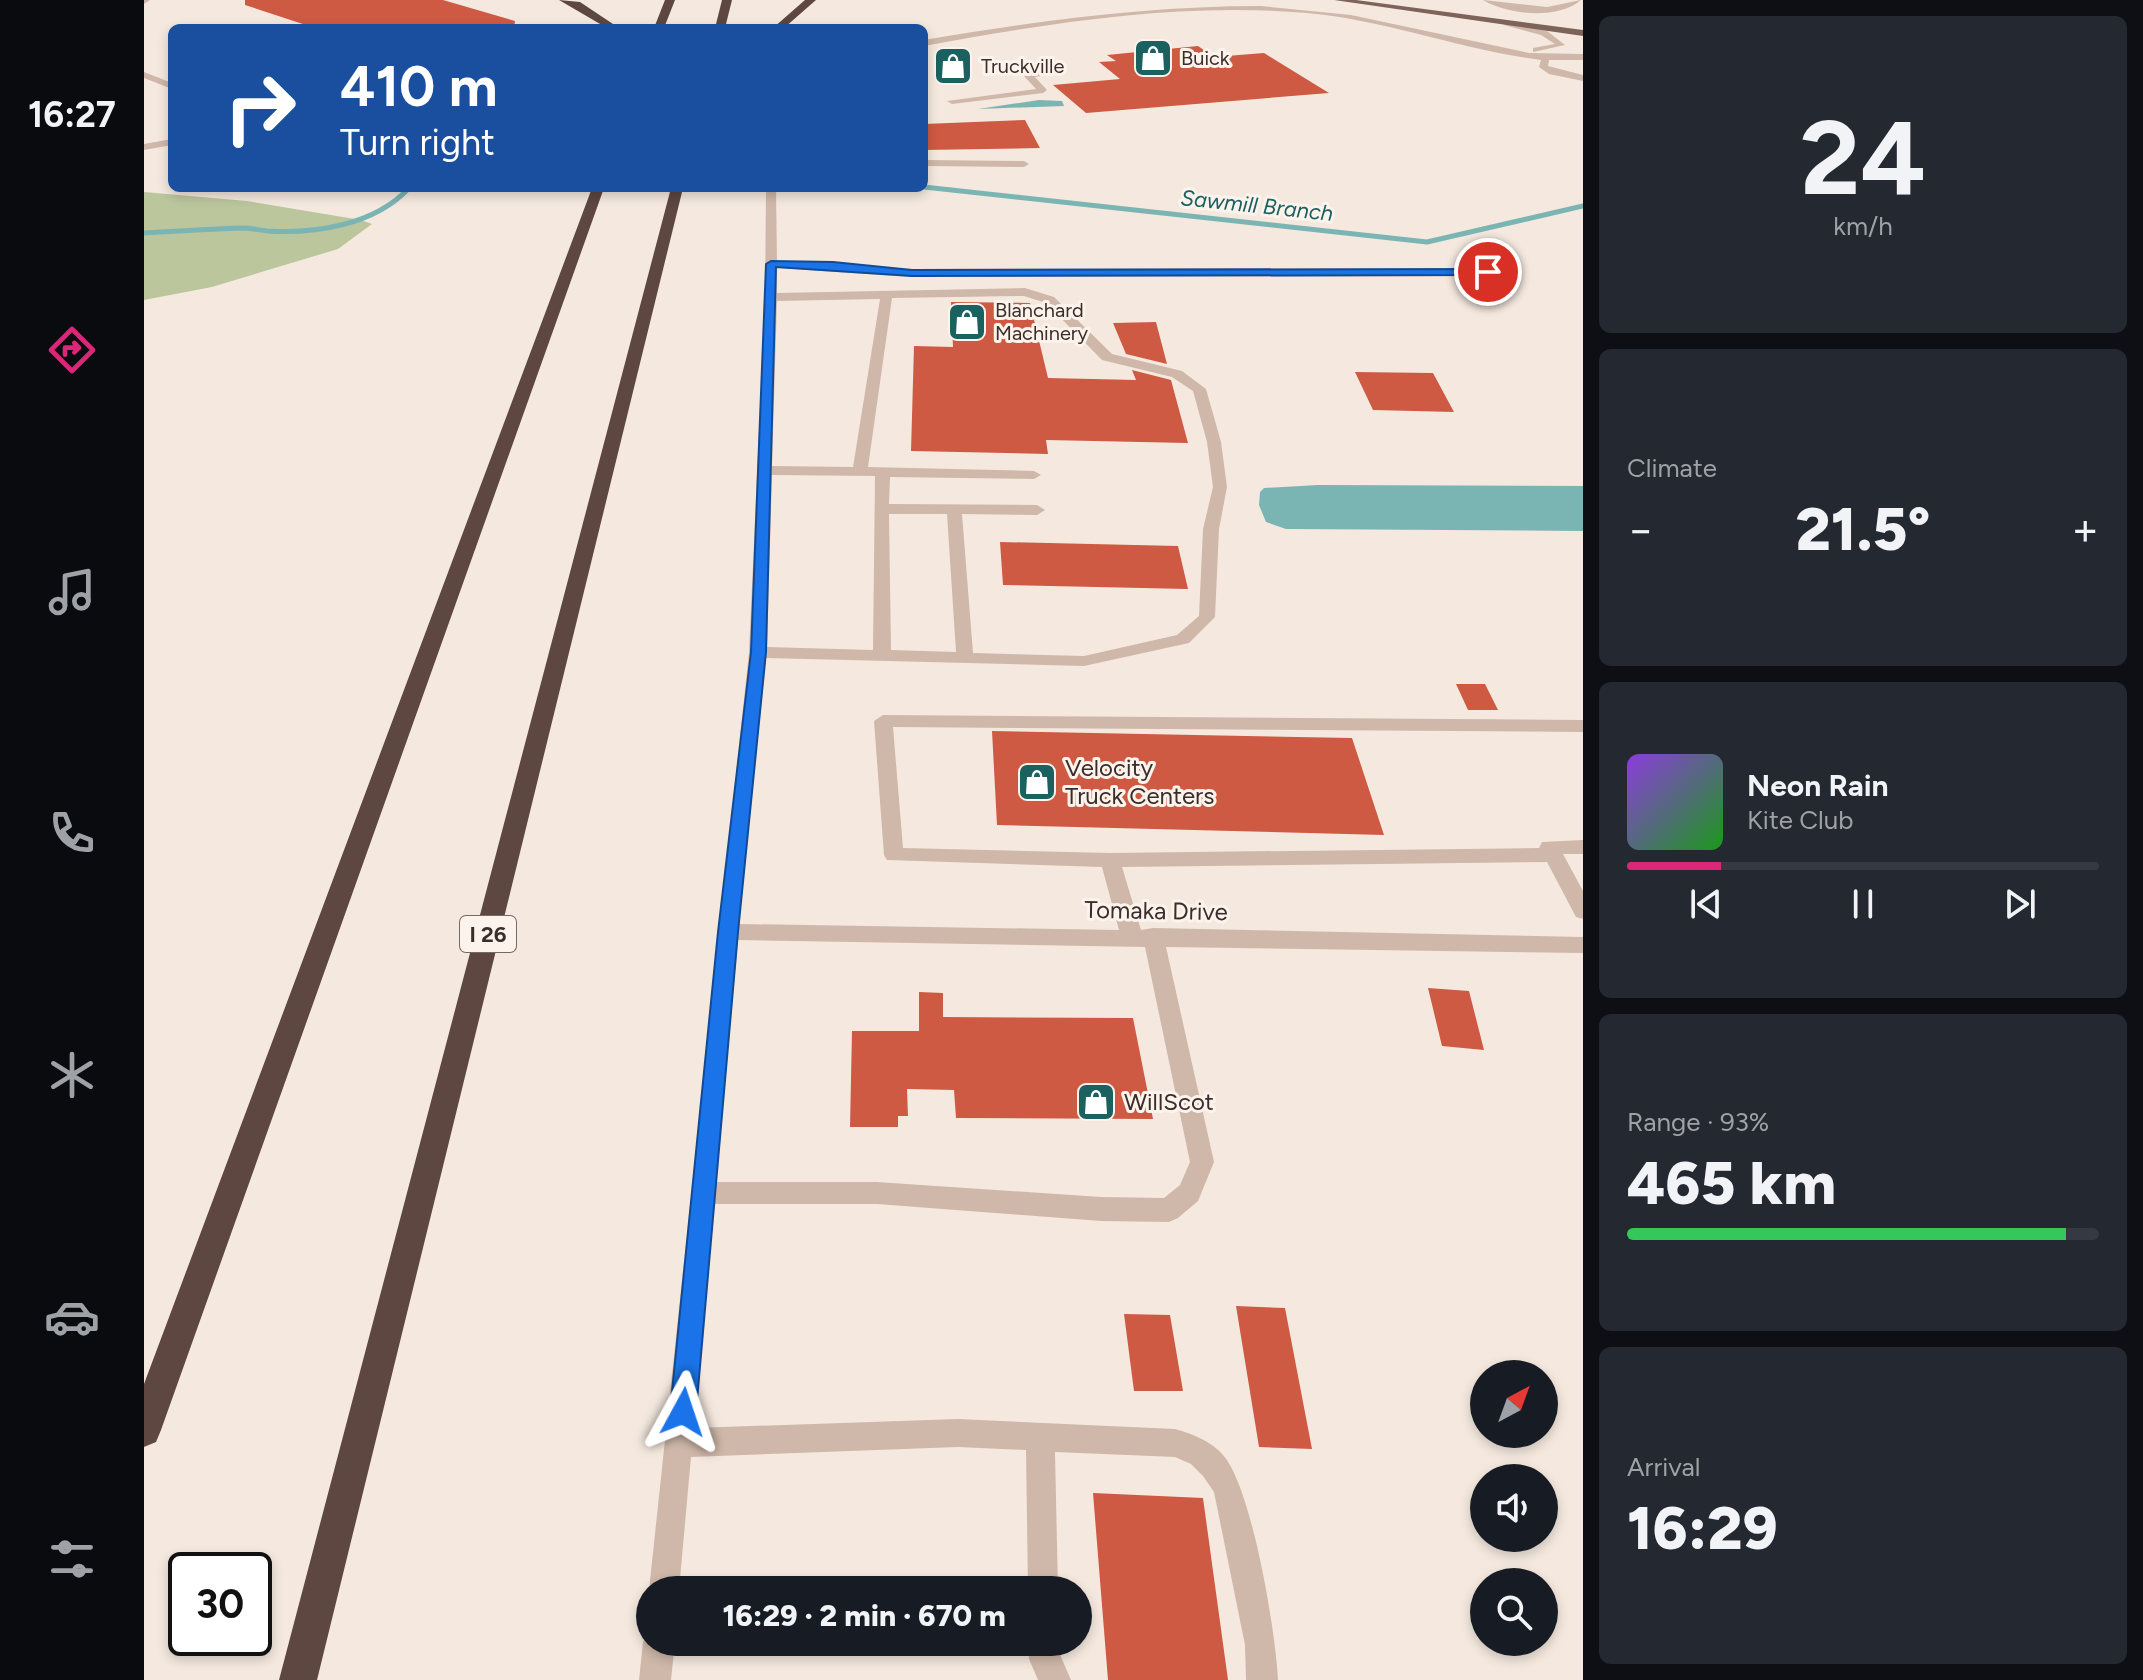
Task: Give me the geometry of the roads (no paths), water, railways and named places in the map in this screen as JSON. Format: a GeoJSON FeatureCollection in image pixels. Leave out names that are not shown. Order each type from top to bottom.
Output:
{"type":"FeatureCollection","features":[{"type":"Feature","properties":{"kind":"highway"},"geometry":{"type":"LineString","coordinates":[[564,0],[610,24]]}},
{"type":"Feature","properties":{"kind":"highway"},"geometry":{"type":"LineString","coordinates":[[661,24],[670,0]]}},
{"type":"Feature","properties":{"kind":"highway"},"geometry":{"type":"LineString","coordinates":[[721,24],[727,0]]}},
{"type":"Feature","properties":{"kind":"highway"},"geometry":{"type":"LineString","coordinates":[[783,24],[811,0]]}},
{"type":"Feature","properties":{"kind":"highway"},"geometry":{"type":"LineString","coordinates":[[144,1430],[597,192]]}},
{"type":"Feature","properties":{"kind":"highway","name":"I 26"},"geometry":{"type":"LineString","coordinates":[[298,1680],[676,192]]}},
{"type":"Feature","properties":{"kind":"main road"},"geometry":{"type":"LineString","coordinates":[[1338,0],[1583,33]]}},
{"type":"Feature","properties":{"kind":"main road"},"geometry":{"type":"LineString","coordinates":[[1412,0],[1583,24]]}},
{"type":"Feature","properties":{"kind":"street"},"geometry":{"type":"LineString","coordinates":[[1487,0],[1538,9],[1571,6],[1577,0]]}},
{"type":"Feature","properties":{"kind":"street"},"geometry":{"type":"LineString","coordinates":[[928,42],[1140,9],[1196,5],[1310,11],[1546,57],[1583,57]]}},
{"type":"Feature","properties":{"kind":"street"},"geometry":{"type":"LineString","coordinates":[[1422,33],[1520,50],[1549,50],[1561,45],[1556,38],[1507,23]]}},
{"type":"Feature","properties":{"kind":"street"},"geometry":{"type":"LineString","coordinates":[[1546,57],[1543,67],[1552,72],[1583,78]]}},
{"type":"Feature","properties":{"kind":"street"},"geometry":{"type":"LineString","coordinates":[[952,101],[1040,91],[1029,76],[1048,72]]}},
{"type":"Feature","properties":{"kind":"street"},"geometry":{"type":"LineString","coordinates":[[144,75],[168,84]]}},
{"type":"Feature","properties":{"kind":"street"},"geometry":{"type":"LineString","coordinates":[[144,147],[168,143]]}},
{"type":"Feature","properties":{"kind":"street"},"geometry":{"type":"LineString","coordinates":[[928,163],[1024,164]]}},
{"type":"Feature","properties":{"kind":"street"},"geometry":{"type":"LineString","coordinates":[[666,1576],[758,652],[771,297],[771,192]]}},
{"type":"Feature","properties":{"kind":"street"},"geometry":{"type":"LineString","coordinates":[[771,264],[912,273],[1488,272]]}},
{"type":"Feature","properties":{"kind":"street"},"geometry":{"type":"LineString","coordinates":[[758,652],[1084,661],[1183,639],[1207,617],[1211,529],[1220,487],[1214,442],[1199,389],[1177,374],[1107,357],[1050,300],[1025,292],[771,297]]}},
{"type":"Feature","properties":{"kind":"street"},"geometry":{"type":"LineString","coordinates":[[860,471],[886,312],[886,294]]}},
{"type":"Feature","properties":{"kind":"street"},"geometry":{"type":"LineString","coordinates":[[765,470],[1034,475]]}},
{"type":"Feature","properties":{"kind":"street"},"geometry":{"type":"LineString","coordinates":[[882,656],[883,474]]}},
{"type":"Feature","properties":{"kind":"street"},"geometry":{"type":"LineString","coordinates":[[881,509],[1037,510]]}},
{"type":"Feature","properties":{"kind":"street"},"geometry":{"type":"LineString","coordinates":[[954,509],[965,659]]}},
{"type":"Feature","properties":{"kind":"street"},"geometry":{"type":"LineString","coordinates":[[1553,855],[1110,860],[894,855],[883,721],[1583,726]]}},
{"type":"Feature","properties":{"kind":"street"},"geometry":{"type":"LineString","coordinates":[[1583,847],[1549,847],[1583,911]]}},
{"type":"Feature","properties":{"kind":"street"},"geometry":{"type":"LineString","coordinates":[[703,1193],[877,1193],[1101,1209],[1169,1210],[1189,1193],[1202,1162],[1142,937],[1110,860]]}},
{"type":"Feature","properties":{"kind":"street","name":"Tomaka Drive"},"geometry":{"type":"LineString","coordinates":[[728,932],[1583,945]]}},
{"type":"Feature","properties":{"kind":"street"},"geometry":{"type":"LineString","coordinates":[[680,1443],[958,1433],[1040,1435],[1191,1446],[1218,1467],[1228,1489],[1261,1645],[1262,1680]]}},
{"type":"Feature","properties":{"kind":"street"},"geometry":{"type":"LineString","coordinates":[[1040,1435],[1043,1576]]}},
{"type":"Feature","properties":{"kind":"street"},"geometry":{"type":"LineString","coordinates":[[655,1680],[658,1656]]}},
{"type":"Feature","properties":{"kind":"street"},"geometry":{"type":"LineString","coordinates":[[1045,1656],[1055,1680]]}},
{"type":"Feature","properties":{"kind":"water"},"geometry":{"type":"Polygon","coordinates":[[[1039,100],[1062,101],[1064,106],[978,109],[1039,100]]]}},
{"type":"Feature","properties":{"kind":"water"},"geometry":{"type":"Polygon","coordinates":[[[1318,485],[1583,486],[1583,531],[1286,529],[1266,522],[1259,505],[1260,492],[1264,488],[1318,485]]]}},
{"type":"Feature","properties":{"kind":"waterway","name":"Sawmill Branch"},"geometry":{"type":"LineString","coordinates":[[928,187],[1427,242],[1583,206]]}},
{"type":"Feature","properties":{"kind":"waterway","name":"Sawmill Branch"},"geometry":{"type":"LineString","coordinates":[[144,233],[242,228],[305,231],[362,219],[395,201],[405,192]]}},
{"type":"Feature","properties":{"kind":"place","name":"Buick"},"geometry":{"type":"Point","coordinates":[1153,58]}},
{"type":"Feature","properties":{"kind":"place","name":"Truckville"},"geometry":{"type":"Point","coordinates":[953,66]}},
{"type":"Feature","properties":{"kind":"place","name":"Blanchard Machinery"},"geometry":{"type":"Point","coordinates":[967,322]}},
{"type":"Feature","properties":{"kind":"place","name":"Velocity Truck Centers"},"geometry":{"type":"Point","coordinates":[1037,782]}},
{"type":"Feature","properties":{"kind":"place","name":"WillScot"},"geometry":{"type":"Point","coordinates":[1096,1102]}}]}
